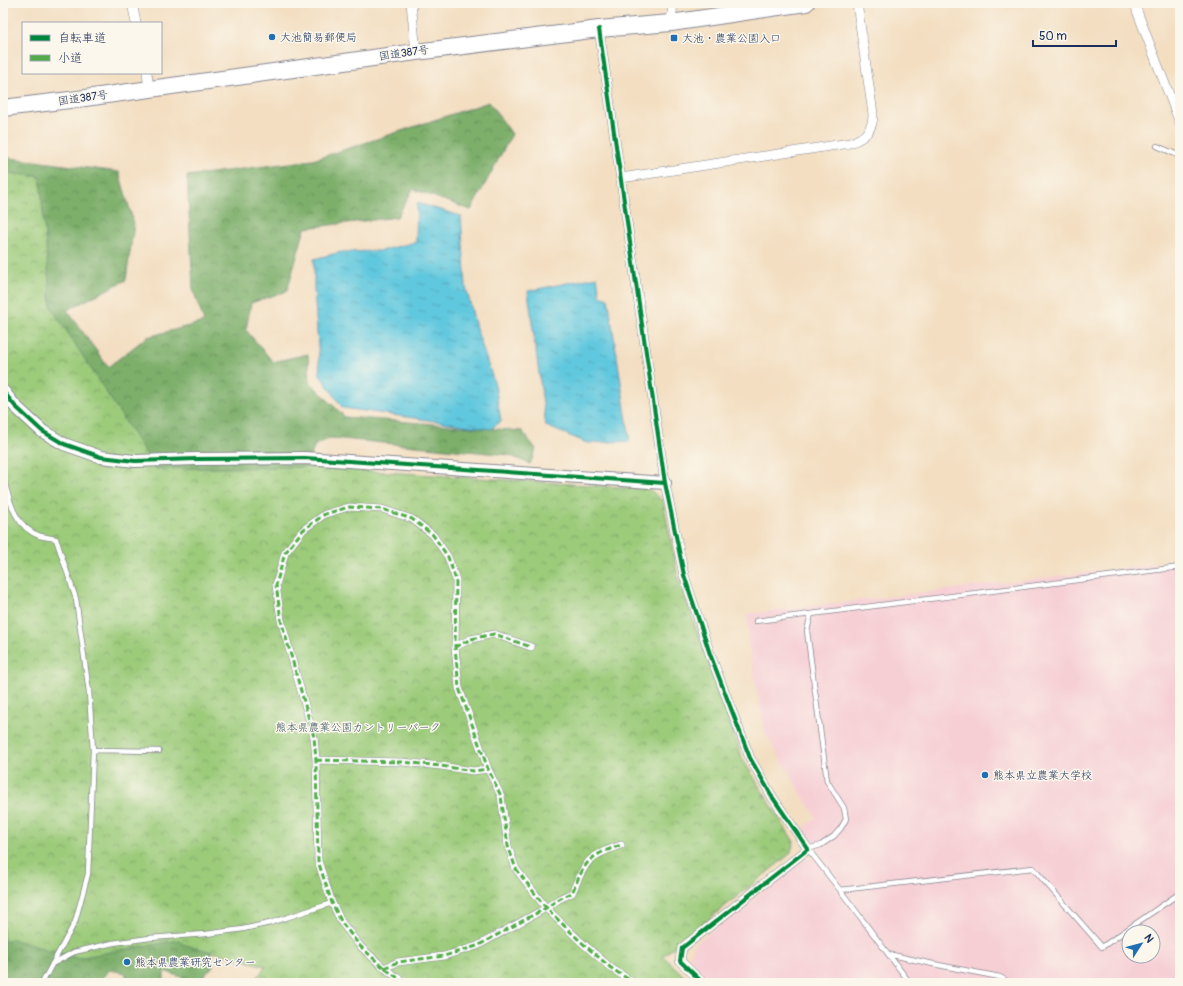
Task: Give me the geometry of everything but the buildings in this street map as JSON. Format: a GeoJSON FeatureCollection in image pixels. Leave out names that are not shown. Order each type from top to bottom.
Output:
{"type":"FeatureCollection","features":[{"type":"Feature","properties":{"kind":"highway","name":"国道387号"},"geometry":{"type":"LineString","coordinates":[[3,108],[19,107],[148,81],[416,52],[599,29],[671,23],[806,3]]}},
{"type":"Feature","properties":{"kind":"street"},"geometry":{"type":"LineString","coordinates":[[132,3],[136,22]]}},
{"type":"Feature","properties":{"kind":"street"},"geometry":{"type":"LineString","coordinates":[[411,3],[416,52]]}},
{"type":"Feature","properties":{"kind":"street"},"geometry":{"type":"LineString","coordinates":[[671,23],[673,3]]}},
{"type":"Feature","properties":{"kind":"street"},"geometry":{"type":"LineString","coordinates":[[621,178],[850,143],[864,137],[872,126],[873,114],[857,3]]}},
{"type":"Feature","properties":{"kind":"street"},"geometry":{"type":"LineString","coordinates":[[1136,3],[1137,11],[1180,123]]}},
{"type":"Feature","properties":{"kind":"street"},"geometry":{"type":"LineString","coordinates":[[599,29],[665,483],[684,575],[710,654],[750,758],[773,798],[808,849],[682,948],[680,961],[703,983]]}},
{"type":"Feature","properties":{"kind":"street"},"geometry":{"type":"LineString","coordinates":[[3,391],[15,406],[42,431],[64,444],[101,457],[135,460],[305,458],[665,483]]}},
{"type":"Feature","properties":{"kind":"street"},"geometry":{"type":"LineString","coordinates":[[405,983],[384,968],[360,946],[342,923],[332,903],[318,861],[316,760],[314,736],[281,620],[276,585],[285,553],[303,530],[325,514],[349,507],[382,509],[412,519],[433,535],[448,558],[456,580],[455,647],[459,688],[488,769],[501,796],[508,846],[516,869],[546,908],[580,941],[611,968],[634,983]]}},
{"type":"Feature","properties":{"kind":"street"},"geometry":{"type":"LineString","coordinates":[[455,647],[471,639],[494,634],[531,647]]}},
{"type":"Feature","properties":{"kind":"street"},"geometry":{"type":"LineString","coordinates":[[316,760],[402,762],[474,771],[488,769]]}},
{"type":"Feature","properties":{"kind":"street"},"geometry":{"type":"LineString","coordinates":[[384,968],[398,962],[444,956],[478,946],[572,893],[579,876],[589,861],[604,851],[621,845]]}},
{"type":"Feature","properties":{"kind":"lane"},"geometry":{"type":"LineString","coordinates":[[1157,146],[1180,156]]}},
{"type":"Feature","properties":{"kind":"lane"},"geometry":{"type":"LineString","coordinates":[[3,476],[12,509],[24,526],[39,536],[56,538],[76,599],[88,692],[93,750],[88,874],[74,922],[42,983]]}},
{"type":"Feature","properties":{"kind":"lane"},"geometry":{"type":"LineString","coordinates":[[756,621],[1180,567]]}},
{"type":"Feature","properties":{"kind":"lane"},"geometry":{"type":"LineString","coordinates":[[811,614],[806,631],[827,782],[844,808],[846,819],[834,836],[821,845],[808,849],[910,983]]}},
{"type":"Feature","properties":{"kind":"lane"},"geometry":{"type":"LineString","coordinates":[[93,750],[159,751]]}},
{"type":"Feature","properties":{"kind":"lane"},"geometry":{"type":"LineString","coordinates":[[840,890],[1032,868],[1102,947],[1180,893]]}},
{"type":"Feature","properties":{"kind":"lane"},"geometry":{"type":"LineString","coordinates":[[52,964],[74,952],[113,943],[243,929],[270,923],[332,903]]}},
{"type":"Feature","properties":{"kind":"lane"},"geometry":{"type":"LineString","coordinates":[[888,954],[1000,977],[1010,983]]}},
{"type":"Feature","properties":{"kind":"shaded area","name":"熊本県立農業大学校"},"geometry":{"type":"Polygon","coordinates":[[[1180,561],[1180,983],[712,983],[696,968],[690,956],[695,944],[806,858],[823,859],[803,828],[816,818],[765,733],[748,644],[748,614],[1180,561]]]}},
{"type":"Feature","properties":{"kind":"green space"},"geometry":{"type":"Polygon","coordinates":[[[489,102],[512,134],[471,210],[413,189],[397,217],[305,228],[287,291],[251,303],[246,330],[273,362],[308,354],[310,382],[345,417],[522,431],[536,449],[530,464],[509,455],[331,438],[315,445],[303,475],[195,507],[3,375],[3,157],[119,172],[134,224],[126,280],[67,310],[108,367],[147,337],[204,322],[193,289],[187,176],[313,160],[489,102]]]}},
{"type":"Feature","properties":{"kind":"green space","name":"熊本県農業公園カントリーパーク"},"geometry":{"type":"Polygon","coordinates":[[[3,172],[40,177],[51,307],[156,469],[307,467],[649,489],[663,501],[678,578],[743,760],[794,842],[790,854],[663,956],[691,983],[253,983],[266,966],[182,944],[179,940],[77,958],[11,939],[3,942],[3,172]]]}},
{"type":"Feature","properties":{"kind":"green space","name":"熊本県農業研究センター"},"geometry":{"type":"Polygon","coordinates":[[[174,931],[209,942],[213,966],[198,983],[164,971],[164,983],[126,983],[126,973],[110,970],[96,983],[3,983],[3,932],[174,931]]]}},
{"type":"Feature","properties":{"kind":"water"},"geometry":{"type":"Polygon","coordinates":[[[417,203],[461,216],[466,287],[476,328],[495,385],[501,421],[491,429],[343,408],[320,375],[314,289],[314,259],[341,252],[380,251],[416,242],[417,203]]]}},
{"type":"Feature","properties":{"kind":"water"},"geometry":{"type":"Polygon","coordinates":[[[597,277],[600,295],[608,298],[630,441],[587,443],[546,426],[528,291],[597,277]]]}},
{"type":"Feature","properties":{"kind":"marked path"},"geometry":{"type":"LineString","coordinates":[[405,983],[384,968],[360,946],[342,923],[332,903],[318,861],[316,760],[314,737],[281,620],[276,585],[285,553],[303,530],[325,514],[349,507],[382,509],[412,519],[433,535],[448,557],[456,580],[455,647],[459,688],[488,769],[501,796],[508,846],[516,869],[546,908],[580,941],[611,968],[634,983]]}},
{"type":"Feature","properties":{"kind":"marked path"},"geometry":{"type":"LineString","coordinates":[[455,647],[471,639],[494,634],[531,647]]}},
{"type":"Feature","properties":{"kind":"marked path"},"geometry":{"type":"LineString","coordinates":[[316,760],[402,762],[473,771],[488,769]]}},
{"type":"Feature","properties":{"kind":"marked path"},"geometry":{"type":"LineString","coordinates":[[384,968],[398,962],[444,956],[477,946],[572,893],[581,872],[592,858],[600,853],[621,845]]}},
{"type":"Feature","properties":{"kind":"cycle path"},"geometry":{"type":"LineString","coordinates":[[599,29],[665,483],[684,575],[710,654],[750,758],[773,798],[808,849],[682,948],[680,961],[703,983]]}},
{"type":"Feature","properties":{"kind":"cycle path"},"geometry":{"type":"LineString","coordinates":[[3,391],[15,406],[42,431],[64,444],[101,457],[135,461],[305,458],[665,483]]}},
{"type":"Feature","properties":{"kind":"place","name":"大池簡易郵便局"},"geometry":{"type":"Point","coordinates":[272,37]}},
{"type":"Feature","properties":{"kind":"place","name":"大池・農業公園入口"},"geometry":{"type":"Point","coordinates":[674,38]}},
{"type":"Feature","properties":{"kind":"place","name":"熊本県立農業大学校"},"geometry":{"type":"Point","coordinates":[985,775]}},
{"type":"Feature","properties":{"kind":"place","name":"熊本県農業研究センター"},"geometry":{"type":"Point","coordinates":[127,962]}}]}
